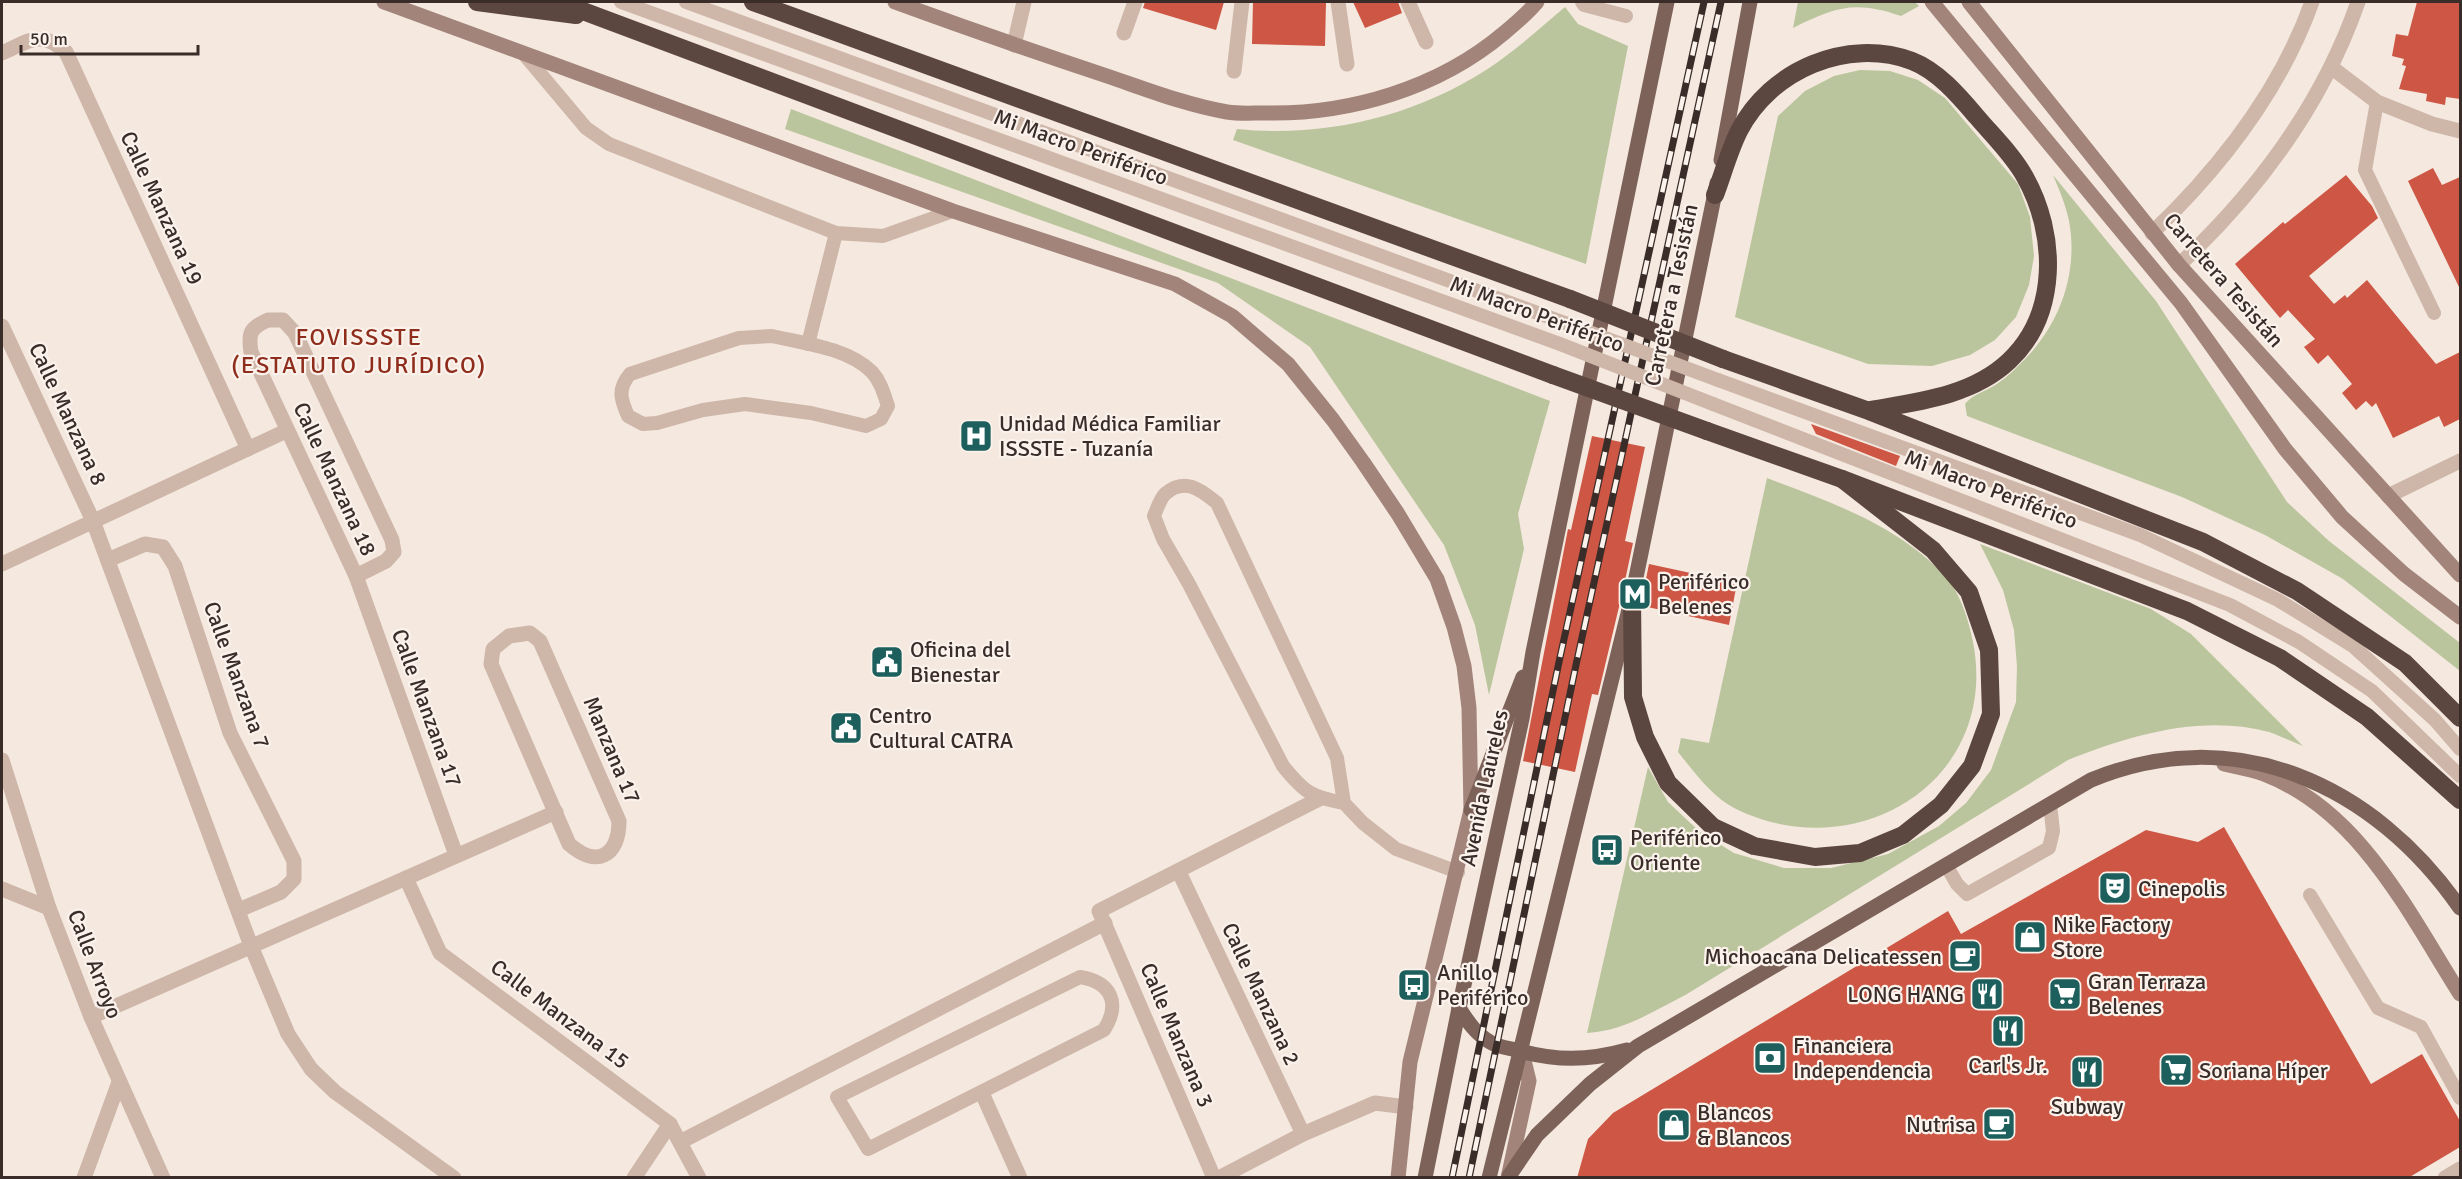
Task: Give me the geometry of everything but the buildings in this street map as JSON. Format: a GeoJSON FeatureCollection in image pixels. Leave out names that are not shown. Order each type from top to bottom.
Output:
{"type":"FeatureCollection","features":[{"type":"Feature","properties":{"kind":"highway"},"geometry":{"type":"LineString","coordinates":[[477,2],[608,19]]}},
{"type":"Feature","properties":{"kind":"highway"},"geometry":{"type":"LineString","coordinates":[[560,2],[1553,375],[1842,479],[2187,611],[2280,658],[2367,717],[2460,800]]}},
{"type":"Feature","properties":{"kind":"highway"},"geometry":{"type":"LineString","coordinates":[[753,2],[1570,299],[1723,359],[1869,411],[2203,542],[2297,591],[2405,663],[2460,718]]}},
{"type":"Feature","properties":{"kind":"highway"},"geometry":{"type":"LineString","coordinates":[[778,2],[862,40]]}},
{"type":"Feature","properties":{"kind":"highway"},"geometry":{"type":"LineString","coordinates":[[1715,195],[1739,130],[1766,96],[1790,74],[1833,56],[1862,53],[1891,55],[1914,61],[1938,76],[1968,107],[2024,175],[2037,201],[2045,232],[2049,273],[2040,315],[2027,341],[2008,362],[1965,388],[1930,400],[1869,411]]}},
{"type":"Feature","properties":{"kind":"highway"},"geometry":{"type":"LineString","coordinates":[[1632,597],[1633,698],[1645,737],[1668,783],[1713,827],[1754,846],[1815,857],[1860,853],[1903,835],[1941,805],[1972,766],[1991,714],[1989,650],[1969,592],[1933,550],[1842,479]]}},
{"type":"Feature","properties":{"kind":"main road","name":"Avenida Laureles"},"geometry":{"type":"LineString","coordinates":[[384,2],[953,211],[1175,284],[1232,316],[1288,364],[1363,462],[1437,579],[1454,627],[1464,666],[1469,708],[1472,810],[1410,1062],[1398,1178]]}},
{"type":"Feature","properties":{"kind":"main road"},"geometry":{"type":"LineString","coordinates":[[895,2],[1172,98],[1229,112],[1304,112],[1355,104],[1398,92],[1442,75],[1483,51],[1537,2]]}},
{"type":"Feature","properties":{"kind":"main road","name":"Avenida Laureles"},"geometry":{"type":"LineString","coordinates":[[1425,1178],[1459,1008],[1522,719],[1533,652],[1667,2]]}},
{"type":"Feature","properties":{"kind":"main road","name":"Carretera a Tesistán"},"geometry":{"type":"LineString","coordinates":[[1632,597],[1715,195],[1750,2]]}},
{"type":"Feature","properties":{"kind":"main road"},"geometry":{"type":"LineString","coordinates":[[1932,2],[2181,303],[2285,449],[2342,517],[2404,574],[2460,616]]}},
{"type":"Feature","properties":{"kind":"main road","name":"Carretera Tesistán"},"geometry":{"type":"LineString","coordinates":[[1969,2],[2179,265],[2460,575]]}},
{"type":"Feature","properties":{"kind":"main road"},"geometry":{"type":"LineString","coordinates":[[1489,1178],[1522,1052],[1632,597]]}},
{"type":"Feature","properties":{"kind":"main road"},"geometry":{"type":"LineString","coordinates":[[1472,810],[1533,652]]}},
{"type":"Feature","properties":{"kind":"main road"},"geometry":{"type":"LineString","coordinates":[[1508,1177],[1537,1135],[1590,1084],[1638,1046],[2091,780],[2122,767],[2183,757],[2211,757],[2268,765],[2322,785],[2362,809],[2390,831],[2433,872],[2460,908]]}},
{"type":"Feature","properties":{"kind":"main road"},"geometry":{"type":"LineString","coordinates":[[2183,757],[2208,760],[2263,774],[2309,798],[2330,812],[2348,829],[2391,885],[2460,994]]}},
{"type":"Feature","properties":{"kind":"main road"},"geometry":{"type":"LineString","coordinates":[[1459,1008],[1473,1029],[1492,1044],[1522,1052],[1551,1058],[1582,1059],[1601,1057],[1638,1046]]}},
{"type":"Feature","properties":{"kind":"main road"},"geometry":{"type":"LineString","coordinates":[[1508,1177],[1529,1081],[1522,1052]]}},
{"type":"Feature","properties":{"kind":"street"},"geometry":{"type":"LineString","coordinates":[[1014,45],[1024,2]]}},
{"type":"Feature","properties":{"kind":"street"},"geometry":{"type":"LineString","coordinates":[[1124,33],[1135,2]]}},
{"type":"Feature","properties":{"kind":"street"},"geometry":{"type":"LineString","coordinates":[[1234,71],[1242,2]]}},
{"type":"Feature","properties":{"kind":"street"},"geometry":{"type":"LineString","coordinates":[[1338,2],[1347,64]]}},
{"type":"Feature","properties":{"kind":"street"},"geometry":{"type":"LineString","coordinates":[[1408,2],[1426,42]]}},
{"type":"Feature","properties":{"kind":"street"},"geometry":{"type":"LineString","coordinates":[[2152,233],[2212,170],[2261,107],[2288,58],[2312,2]]}},
{"type":"Feature","properties":{"kind":"street"},"geometry":{"type":"LineString","coordinates":[[2179,265],[2244,200],[2296,131],[2331,67],[2358,2]]}},
{"type":"Feature","properties":{"kind":"street","name":"Calle Manzana 19"},"geometry":{"type":"LineString","coordinates":[[2,53],[34,39],[44,38],[54,41],[66,52],[248,449]]}},
{"type":"Feature","properties":{"kind":"street"},"geometry":{"type":"LineString","coordinates":[[2331,67],[2377,102],[2432,124],[2460,131]]}},
{"type":"Feature","properties":{"kind":"street","name":"Calle Manzana 18"},"geometry":{"type":"LineString","coordinates":[[268,320],[283,320],[295,333],[392,540],[394,552],[386,561],[356,576],[286,431],[251,352],[249,338],[254,326],[268,320]]}},
{"type":"Feature","properties":{"kind":"street","name":"Calle Manzana 8"},"geometry":{"type":"LineString","coordinates":[[2,326],[93,521]]}},
{"type":"Feature","properties":{"kind":"street"},"geometry":{"type":"LineString","coordinates":[[2,564],[286,431]]}},
{"type":"Feature","properties":{"kind":"street"},"geometry":{"type":"LineString","coordinates":[[2388,496],[2460,461]]}},
{"type":"Feature","properties":{"kind":"street"},"geometry":{"type":"LineString","coordinates":[[93,521],[251,946],[288,1034],[311,1069],[334,1092],[454,1178]]}},
{"type":"Feature","properties":{"kind":"street","name":"Calle Manzana 7"},"geometry":{"type":"LineString","coordinates":[[108,560],[145,544],[163,547],[175,566],[230,733],[294,861],[294,879],[281,891],[239,910]]}},
{"type":"Feature","properties":{"kind":"street","name":"Calle Manzana 17"},"geometry":{"type":"LineString","coordinates":[[356,576],[456,855]]}},
{"type":"Feature","properties":{"kind":"street","name":"Manzana 17"},"geometry":{"type":"LineString","coordinates":[[530,633],[540,641],[619,821],[619,837],[612,850],[599,857],[582,855],[569,844],[556,812],[491,664],[493,649],[509,636],[530,633]]}},
{"type":"Feature","properties":{"kind":"street","name":"Calle Arroyo"},"geometry":{"type":"LineString","coordinates":[[2,760],[49,908],[91,1017],[163,1178]]}},
{"type":"Feature","properties":{"kind":"street"},"geometry":{"type":"LineString","coordinates":[[680,1142],[1102,917],[1179,872],[1319,799]]}},
{"type":"Feature","properties":{"kind":"street"},"geometry":{"type":"LineString","coordinates":[[91,1017],[556,812]]}},
{"type":"Feature","properties":{"kind":"street","name":"Calle Manzana 2"},"geometry":{"type":"LineString","coordinates":[[1179,872],[1303,1134]]}},
{"type":"Feature","properties":{"kind":"street","name":"Calle Manzana 15"},"geometry":{"type":"LineString","coordinates":[[406,878],[440,953],[670,1124],[699,1178]]}},
{"type":"Feature","properties":{"kind":"street"},"geometry":{"type":"LineString","coordinates":[[2,889],[49,908]]}},
{"type":"Feature","properties":{"kind":"street","name":"Calle Manzana 3"},"geometry":{"type":"LineString","coordinates":[[1102,917],[1214,1178]]}},
{"type":"Feature","properties":{"kind":"street"},"geometry":{"type":"LineString","coordinates":[[84,1178],[119,1082]]}},
{"type":"Feature","properties":{"kind":"street"},"geometry":{"type":"LineString","coordinates":[[982,1093],[1020,1178]]}},
{"type":"Feature","properties":{"kind":"street"},"geometry":{"type":"LineString","coordinates":[[1218,1178],[1303,1134],[1375,1103],[1406,1107]]}},
{"type":"Feature","properties":{"kind":"street"},"geometry":{"type":"LineString","coordinates":[[634,1178],[670,1124]]}},
{"type":"Feature","properties":{"kind":"street"},"geometry":{"type":"LineString","coordinates":[[2445,1178],[2460,1169]]}},
{"type":"Feature","properties":{"kind":"lane","name":"Mi Macro Periférico"},"geometry":{"type":"LineString","coordinates":[[621,2],[1560,344],[2230,604],[2299,642],[2372,691],[2460,776]]}},
{"type":"Feature","properties":{"kind":"lane","name":"Mi Macro Periférico"},"geometry":{"type":"LineString","coordinates":[[686,2],[2140,535],[2278,600],[2353,646],[2435,720],[2460,748]]}},
{"type":"Feature","properties":{"kind":"lane"},"geometry":{"type":"LineString","coordinates":[[1582,2],[1584,5],[1626,16]]}},
{"type":"Feature","properties":{"kind":"lane"},"geometry":{"type":"LineString","coordinates":[[522,51],[586,128],[609,144],[836,232],[883,236],[953,211]]}},
{"type":"Feature","properties":{"kind":"lane"},"geometry":{"type":"LineString","coordinates":[[2377,102],[2365,170],[2434,313]]}},
{"type":"Feature","properties":{"kind":"lane"},"geometry":{"type":"LineString","coordinates":[[808,344],[836,232]]}},
{"type":"Feature","properties":{"kind":"lane"},"geometry":{"type":"LineString","coordinates":[[772,336],[808,344],[847,356],[871,372],[882,387],[888,406],[881,418],[866,426],[811,413],[746,404],[703,410],[657,423],[643,424],[628,416],[620,399],[621,384],[630,374],[739,338],[772,336]]}},
{"type":"Feature","properties":{"kind":"lane"},"geometry":{"type":"LineString","coordinates":[[1344,802],[1319,799],[1298,784],[1283,766],[1189,584],[1162,539],[1154,516],[1165,494],[1182,486],[1197,487],[1217,503],[1337,758],[1344,802],[1364,823],[1396,849],[1458,872]]}},
{"type":"Feature","properties":{"kind":"lane"},"geometry":{"type":"LineString","coordinates":[[1946,865],[1957,884],[1967,894],[2049,848],[2053,831],[2050,804]]}},
{"type":"Feature","properties":{"kind":"lane"},"geometry":{"type":"LineString","coordinates":[[2310,894],[2378,1008],[2421,1027],[2460,1098]]}},
{"type":"Feature","properties":{"kind":"lane"},"geometry":{"type":"LineString","coordinates":[[1080,977],[1095,980],[1107,989],[1113,1002],[1112,1017],[1104,1030],[982,1093],[868,1149],[837,1097],[1080,977]]}},
{"type":"Feature","properties":{"kind":"green space"},"geometry":{"type":"Polygon","coordinates":[[[1798,2],[1915,2],[1919,6],[1901,16],[1871,8],[1846,8],[1821,15],[1793,28],[1798,2]]]}},
{"type":"Feature","properties":{"kind":"green space"},"geometry":{"type":"Polygon","coordinates":[[[1565,7],[1578,24],[1628,46],[1586,264],[1233,140],[1237,129],[1269,131],[1334,127],[1398,112],[1428,100],[1458,86],[1497,63],[1565,7]]]}},
{"type":"Feature","properties":{"kind":"green space"},"geometry":{"type":"Polygon","coordinates":[[[1860,70],[1890,71],[1918,80],[1945,98],[2018,184],[2030,217],[2034,256],[2029,285],[2016,317],[1995,340],[1970,355],[1932,366],[1868,364],[1735,317],[1778,116],[1805,91],[1834,76],[1860,70]]]}},
{"type":"Feature","properties":{"kind":"green space"},"geometry":{"type":"Polygon","coordinates":[[[791,109],[1550,401],[1518,514],[1524,549],[1489,695],[1475,625],[1444,545],[1310,347],[1218,283],[785,129],[791,109]]]}},
{"type":"Feature","properties":{"kind":"green space"},"geometry":{"type":"Polygon","coordinates":[[[2053,175],[2156,301],[2287,502],[2329,541],[2460,643],[2460,671],[2343,579],[2265,535],[2182,497],[1967,416],[1965,404],[1974,396],[2002,380],[2030,354],[2042,339],[2059,307],[2069,273],[2071,236],[2067,212],[2053,175]]]}},
{"type":"Feature","properties":{"kind":"green space"},"geometry":{"type":"Polygon","coordinates":[[[1767,478],[1839,506],[1885,529],[1906,543],[1945,576],[1955,590],[1966,616],[1973,642],[1976,692],[1964,735],[1942,771],[1910,800],[1871,819],[1828,827],[1782,824],[1736,809],[1719,798],[1678,752],[1681,738],[1709,743],[1767,478]]]}},
{"type":"Feature","properties":{"kind":"green space"},"geometry":{"type":"Polygon","coordinates":[[[1980,544],[2151,609],[2191,634],[2303,746],[2269,732],[2244,727],[2192,726],[2141,735],[2068,760],[1687,994],[1626,1024],[1587,1033],[1648,767],[1668,802],[1700,832],[1734,853],[1784,868],[1831,868],[1888,854],[1939,826],[1966,803],[1991,770],[2016,702],[2017,666],[2014,630],[2003,590],[1980,544]]]}},
{"type":"Feature","properties":{"kind":"railway"},"geometry":{"type":"LineString","coordinates":[[1452,1178],[1559,662],[1704,2]]}},
{"type":"Feature","properties":{"kind":"railway"},"geometry":{"type":"LineString","coordinates":[[1469,1178],[1576,665],[1721,2]]}},
{"type":"Feature","properties":{"kind":"place","name":"Unidad Médica Familiar ISSSTE - Tuzanía"},"geometry":{"type":"Point","coordinates":[976,436]}},
{"type":"Feature","properties":{"kind":"place","name":"Periférico Belenes"},"geometry":{"type":"Point","coordinates":[1635,594]}},
{"type":"Feature","properties":{"kind":"place","name":"Oficina del Bienestar"},"geometry":{"type":"Point","coordinates":[887,662]}},
{"type":"Feature","properties":{"kind":"place","name":"Centro Cultural CATRA"},"geometry":{"type":"Point","coordinates":[846,728]}},
{"type":"Feature","properties":{"kind":"place","name":"Periférico Oriente"},"geometry":{"type":"Point","coordinates":[1607,850]}},
{"type":"Feature","properties":{"kind":"place","name":"Cinepolis"},"geometry":{"type":"Point","coordinates":[2115,888]}},
{"type":"Feature","properties":{"kind":"place","name":"Nike Factory Store"},"geometry":{"type":"Point","coordinates":[2030,937]}},
{"type":"Feature","properties":{"kind":"place","name":"Michoacana Delicatessen"},"geometry":{"type":"Point","coordinates":[1965,956]}},
{"type":"Feature","properties":{"kind":"place","name":"Anillo Periférico"},"geometry":{"type":"Point","coordinates":[1414,985]}},
{"type":"Feature","properties":{"kind":"place","name":"LONG HANG"},"geometry":{"type":"Point","coordinates":[1987,994]}},
{"type":"Feature","properties":{"kind":"place","name":"Gran Terraza Belenes"},"geometry":{"type":"Point","coordinates":[2065,994]}},
{"type":"Feature","properties":{"kind":"place","name":"Carl's Jr."},"geometry":{"type":"Point","coordinates":[2008,1031]}},
{"type":"Feature","properties":{"kind":"place","name":"Financiera Independencia"},"geometry":{"type":"Point","coordinates":[1770,1058]}},
{"type":"Feature","properties":{"kind":"place","name":"Soriana Híper"},"geometry":{"type":"Point","coordinates":[2176,1070]}},
{"type":"Feature","properties":{"kind":"place","name":"Subway"},"geometry":{"type":"Point","coordinates":[2087,1072]}},
{"type":"Feature","properties":{"kind":"place","name":"Nutrisa"},"geometry":{"type":"Point","coordinates":[1999,1124]}},
{"type":"Feature","properties":{"kind":"place","name":"Blancos & Blancos"},"geometry":{"type":"Point","coordinates":[1674,1125]}},
{"type":"Feature","properties":{"kind":"district","name":"FOVISSSTE (ESTATUTO JURÍDICO)"},"geometry":{"type":"Point","coordinates":[359,351]}}]}
